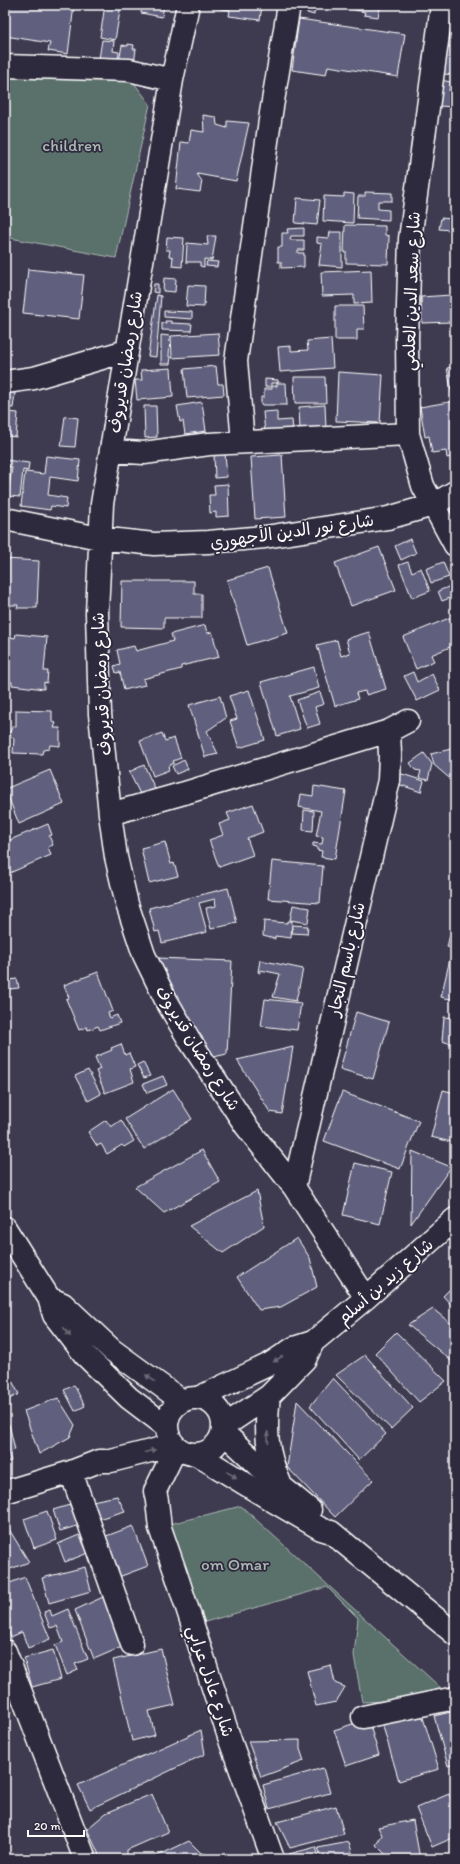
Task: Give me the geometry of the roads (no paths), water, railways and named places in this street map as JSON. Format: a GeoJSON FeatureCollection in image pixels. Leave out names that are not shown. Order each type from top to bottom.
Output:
{"type":"FeatureCollection","features":[{"type":"Feature","properties":{"kind":"street","name":"شارع رمضان قديروف"},"geometry":{"type":"LineString","coordinates":[[188,5],[172,80],[126,351],[102,504],[97,613],[100,714],[110,814],[116,857],[127,904],[144,955],[166,1000],[190,1041],[246,1126],[294,1187],[366,1298]]}},
{"type":"Feature","properties":{"kind":"street"},"geometry":{"type":"LineString","coordinates":[[243,442],[236,361],[271,113],[289,5]]}},
{"type":"Feature","properties":{"kind":"street","name":"شارع سعد الدين العلمي"},"geometry":{"type":"LineString","coordinates":[[442,5],[410,239],[407,339],[408,434],[423,486],[455,545]]}},
{"type":"Feature","properties":{"kind":"street"},"geometry":{"type":"LineString","coordinates":[[5,66],[129,70],[172,80]]}},
{"type":"Feature","properties":{"kind":"street"},"geometry":{"type":"LineString","coordinates":[[5,382],[34,378],[126,351]]}},
{"type":"Feature","properties":{"kind":"street"},"geometry":{"type":"LineString","coordinates":[[111,451],[144,453],[209,444],[408,434]]}},
{"type":"Feature","properties":{"kind":"street","name":"شارع نور الدين الأجهوري"},"geometry":{"type":"LineString","coordinates":[[5,519],[100,538],[154,544],[208,542],[265,537],[388,518],[433,505],[455,492]]}},
{"type":"Feature","properties":{"kind":"street"},"geometry":{"type":"LineString","coordinates":[[110,814],[389,731],[408,721]]}},
{"type":"Feature","properties":{"kind":"street","name":"شارع باسم النجار"},"geometry":{"type":"LineString","coordinates":[[294,1187],[389,780],[389,731]]}},
{"type":"Feature","properties":{"kind":"street","name":"شارع زيد بن أسلم"},"geometry":{"type":"LineString","coordinates":[[190,1399],[270,1364],[294,1348],[313,1342],[366,1298],[455,1219]]}},
{"type":"Feature","properties":{"kind":"street"},"geometry":{"type":"LineString","coordinates":[[5,1228],[49,1298],[54,1315],[85,1355],[129,1398],[179,1443],[321,1529],[331,1532]]}},
{"type":"Feature","properties":{"kind":"street"},"geometry":{"type":"LineString","coordinates":[[5,1492],[71,1472],[99,1461],[104,1450],[179,1443],[205,1453],[217,1445],[223,1429],[222,1416],[216,1407],[208,1401],[190,1399],[112,1350],[63,1304],[49,1298]]}},
{"type":"Feature","properties":{"kind":"street","name":"شارع زيد بن أسلم"},"geometry":{"type":"LineString","coordinates":[[223,1429],[269,1396],[305,1359],[313,1342]]}},
{"type":"Feature","properties":{"kind":"street"},"geometry":{"type":"LineString","coordinates":[[269,1396],[267,1415],[269,1450],[271,1463],[282,1487]]}},
{"type":"Feature","properties":{"kind":"street"},"geometry":{"type":"LineString","coordinates":[[179,1443],[171,1411],[175,1405],[190,1399]]}},
{"type":"Feature","properties":{"kind":"street"},"geometry":{"type":"LineString","coordinates":[[223,1429],[282,1487],[326,1523],[331,1532],[455,1634]]}},
{"type":"Feature","properties":{"kind":"street","name":"شارع عادل عرابي"},"geometry":{"type":"LineString","coordinates":[[179,1443],[165,1496],[157,1501],[158,1521],[178,1577],[231,1743],[273,1859]]}},
{"type":"Feature","properties":{"kind":"street"},"geometry":{"type":"LineString","coordinates":[[71,1472],[132,1644]]}},
{"type":"Feature","properties":{"kind":"street"},"geometry":{"type":"LineString","coordinates":[[5,1652],[85,1859]]}},
{"type":"Feature","properties":{"kind":"street"},"geometry":{"type":"LineString","coordinates":[[363,1717],[455,1698]]}},
{"type":"Feature","properties":{"kind":"park label","name":"children"},"geometry":{"type":"Point","coordinates":[72,145]}},
{"type":"Feature","properties":{"kind":"park label","name":"om Omar"},"geometry":{"type":"Point","coordinates":[235,1564]}}]}
